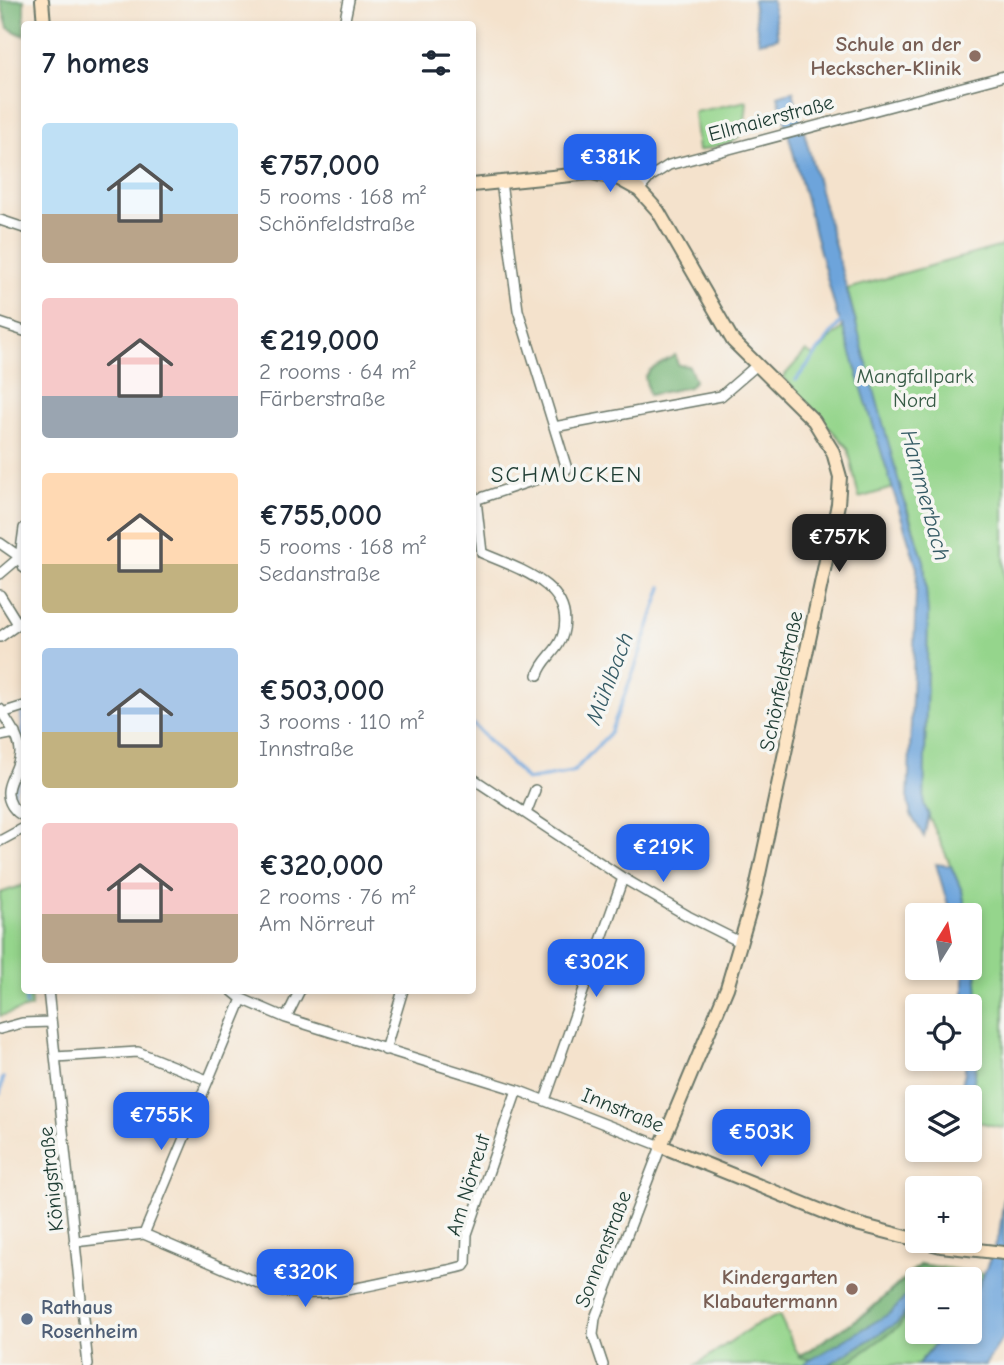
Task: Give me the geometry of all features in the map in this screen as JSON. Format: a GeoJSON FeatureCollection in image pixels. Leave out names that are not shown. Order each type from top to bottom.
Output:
{"type":"FeatureCollection","features":[{"type":"Feature","properties":{"kind":"street"},"geometry":{"type":"LineString","coordinates":[[42,0],[44,21]]}},
{"type":"Feature","properties":{"kind":"street"},"geometry":{"type":"LineString","coordinates":[[345,21],[349,0]]}},
{"type":"Feature","properties":{"kind":"street","name":"Ellmaierstraße"},"geometry":{"type":"LineString","coordinates":[[639,190],[650,177],[669,165],[1004,76]]}},
{"type":"Feature","properties":{"kind":"street"},"geometry":{"type":"LineString","coordinates":[[476,185],[591,173],[619,179],[639,190]]}},
{"type":"Feature","properties":{"kind":"street"},"geometry":{"type":"LineString","coordinates":[[476,500],[567,469],[517,310],[501,182]]}},
{"type":"Feature","properties":{"kind":"street","name":"Schönfeldstraße"},"geometry":{"type":"LineString","coordinates":[[639,190],[658,211],[733,341],[814,421],[833,452],[840,477],[840,493],[755,893],[727,988],[661,1146]]}},
{"type":"Feature","properties":{"kind":"street"},"geometry":{"type":"LineString","coordinates":[[0,220],[21,227]]}},
{"type":"Feature","properties":{"kind":"street"},"geometry":{"type":"LineString","coordinates":[[0,323],[21,330]]}},
{"type":"Feature","properties":{"kind":"street"},"geometry":{"type":"LineString","coordinates":[[554,427],[721,396],[757,365]]}},
{"type":"Feature","properties":{"kind":"street"},"geometry":{"type":"LineString","coordinates":[[476,514],[482,553],[540,579],[550,587],[559,601],[564,617],[562,637],[550,658],[540,665],[538,675]]}},
{"type":"Feature","properties":{"kind":"street"},"geometry":{"type":"LineString","coordinates":[[0,543],[20,556]]}},
{"type":"Feature","properties":{"kind":"street"},"geometry":{"type":"LineString","coordinates":[[21,549],[21,559]]}},
{"type":"Feature","properties":{"kind":"street"},"geometry":{"type":"LineString","coordinates":[[0,574],[20,556]]}},
{"type":"Feature","properties":{"kind":"street"},"geometry":{"type":"LineString","coordinates":[[0,595],[21,622],[0,637]]}},
{"type":"Feature","properties":{"kind":"street"},"geometry":{"type":"LineString","coordinates":[[21,707],[1,711],[15,733],[20,754],[3,792],[21,815]]}},
{"type":"Feature","properties":{"kind":"street"},"geometry":{"type":"LineString","coordinates":[[0,736],[15,733]]}},
{"type":"Feature","properties":{"kind":"street"},"geometry":{"type":"LineString","coordinates":[[476,781],[623,878],[688,916],[740,942]]}},
{"type":"Feature","properties":{"kind":"street"},"geometry":{"type":"LineString","coordinates":[[526,813],[536,790]]}},
{"type":"Feature","properties":{"kind":"street"},"geometry":{"type":"LineString","coordinates":[[0,841],[21,830]]}},
{"type":"Feature","properties":{"kind":"street"},"geometry":{"type":"LineString","coordinates":[[545,1100],[623,878]]}},
{"type":"Feature","properties":{"kind":"street","name":"Königstraße"},"geometry":{"type":"LineString","coordinates":[[48,994],[88,1365]]}},
{"type":"Feature","properties":{"kind":"street","name":"Innstraße"},"geometry":{"type":"LineString","coordinates":[[236,994],[286,1018],[545,1100],[849,1222],[941,1246],[1004,1253]]}},
{"type":"Feature","properties":{"kind":"street"},"geometry":{"type":"LineString","coordinates":[[286,1018],[298,994]]}},
{"type":"Feature","properties":{"kind":"street"},"geometry":{"type":"LineString","coordinates":[[385,1050],[402,994]]}},
{"type":"Feature","properties":{"kind":"street"},"geometry":{"type":"LineString","coordinates":[[144,1234],[242,999]]}},
{"type":"Feature","properties":{"kind":"street"},"geometry":{"type":"LineString","coordinates":[[0,1028],[22,1023],[51,1022]]}},
{"type":"Feature","properties":{"kind":"street"},"geometry":{"type":"LineString","coordinates":[[55,1057],[143,1053],[207,1080]]}},
{"type":"Feature","properties":{"kind":"street","name":"Am Nörreut"},"geometry":{"type":"LineString","coordinates":[[74,1242],[144,1234],[272,1289],[293,1293],[316,1294],[355,1289],[464,1266],[467,1234],[517,1090]]}},
{"type":"Feature","properties":{"kind":"street","name":"Sonnenstraße"},"geometry":{"type":"LineString","coordinates":[[603,1365],[593,1335],[595,1318],[661,1146]]}},
{"type":"Feature","properties":{"kind":"green space"},"geometry":{"type":"Polygon","coordinates":[[[0,0],[24,0],[21,34],[8,28],[0,0]]]}},
{"type":"Feature","properties":{"kind":"green space"},"geometry":{"type":"Polygon","coordinates":[[[747,101],[744,126],[737,139],[698,151],[694,112],[747,101]]]}},
{"type":"Feature","properties":{"kind":"green space","name":"Mangfallpark Nord"},"geometry":{"type":"Polygon","coordinates":[[[1004,238],[1004,1128],[982,1123],[982,1085],[973,1085],[976,1071],[982,1071],[982,994],[976,994],[976,980],[982,980],[982,903],[964,903],[962,891],[924,805],[928,616],[924,561],[900,486],[859,498],[848,448],[783,377],[806,351],[813,356],[843,327],[856,322],[847,289],[1002,246],[1004,238]]]}},
{"type":"Feature","properties":{"kind":"green space"},"geometry":{"type":"Polygon","coordinates":[[[675,355],[678,365],[689,366],[695,380],[689,387],[649,395],[645,377],[650,370],[675,355]]]}},
{"type":"Feature","properties":{"kind":"green space"},"geometry":{"type":"Polygon","coordinates":[[[21,886],[21,994],[30,994],[31,1007],[0,1016],[0,893],[21,886]]]}},
{"type":"Feature","properties":{"kind":"green space"},"geometry":{"type":"Polygon","coordinates":[[[920,1264],[939,1267],[917,1267],[920,1264]]]}},
{"type":"Feature","properties":{"kind":"green space"},"geometry":{"type":"Polygon","coordinates":[[[905,1278],[905,1344],[935,1344],[917,1365],[696,1365],[752,1327],[779,1315],[799,1356],[866,1313],[905,1278]]]}},
{"type":"Feature","properties":{"kind":"green space"},"geometry":{"type":"Polygon","coordinates":[[[905,1279],[905,1319],[898,1327],[845,1365],[799,1357],[866,1314],[905,1279]]]}},
{"type":"Feature","properties":{"kind":"water"},"geometry":{"type":"Polygon","coordinates":[[[753,0],[772,0],[778,38],[759,42],[753,0]]]}},
{"type":"Feature","properties":{"kind":"water"},"geometry":{"type":"Polygon","coordinates":[[[793,91],[906,508],[924,561],[928,616],[924,805],[929,815],[924,837],[911,815],[908,801],[917,568],[843,327],[837,315],[778,96],[793,91]]]}},
{"type":"Feature","properties":{"kind":"water"},"geometry":{"type":"Polygon","coordinates":[[[936,864],[951,866],[962,891],[964,903],[947,903],[936,864]]]}},
{"type":"Feature","properties":{"kind":"water"},"geometry":{"type":"Polygon","coordinates":[[[964,980],[977,980],[977,994],[964,994],[964,980]]]}},
{"type":"Feature","properties":{"kind":"water"},"geometry":{"type":"Polygon","coordinates":[[[975,1071],[973,1085],[962,1085],[965,1072],[975,1071]]]}},
{"type":"Feature","properties":{"kind":"water"},"geometry":{"type":"Polygon","coordinates":[[[1004,1197],[1004,1336],[985,1365],[917,1365],[935,1344],[982,1344],[982,1278],[999,1236],[1004,1197]]]}},
{"type":"Feature","properties":{"kind":"water"},"geometry":{"type":"Polygon","coordinates":[[[905,1297],[905,1314],[898,1322],[828,1365],[802,1365],[892,1312],[905,1297]]]}},
{"type":"Feature","properties":{"kind":"waterway","name":"Mühlbach"},"geometry":{"type":"LineString","coordinates":[[796,380],[842,320]]}},
{"type":"Feature","properties":{"kind":"waterway","name":"Mühlbach"},"geometry":{"type":"LineString","coordinates":[[476,727],[527,780],[573,772],[610,733],[662,587]]}},
{"type":"Feature","properties":{"kind":"waterway"},"geometry":{"type":"LineString","coordinates":[[12,798],[21,770]]}},
{"type":"Feature","properties":{"kind":"waterway","name":"Mühlbach"},"geometry":{"type":"LineString","coordinates":[[26,994],[26,1005]]}},
{"type":"Feature","properties":{"kind":"waterway","name":"Mühlbach"},"geometry":{"type":"LineString","coordinates":[[0,1094],[3,1078]]}},
{"type":"Feature","properties":{"kind":"place","name":"Schule an der Heckscher-Klinik"},"geometry":{"type":"Point","coordinates":[975,56]}},
{"type":"Feature","properties":{"kind":"place","name":"Kindergarten Klabautermann"},"geometry":{"type":"Point","coordinates":[852,1289]}},
{"type":"Feature","properties":{"kind":"place","name":"Rathaus Rosenheim"},"geometry":{"type":"Point","coordinates":[27,1319]}},
{"type":"Feature","properties":{"kind":"district","name":"SCHMUCKEN"},"geometry":{"type":"Point","coordinates":[567,474]}},
{"type":"Feature","properties":{"kind":"water label","name":"Hammerbach"},"geometry":{"type":"Point","coordinates":[926,495]}}]}
